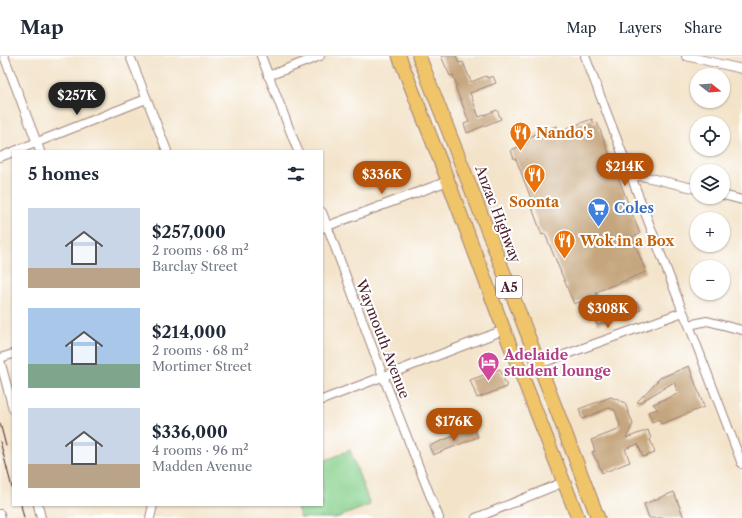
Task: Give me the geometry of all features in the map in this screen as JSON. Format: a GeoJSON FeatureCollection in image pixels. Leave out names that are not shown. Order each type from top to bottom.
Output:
{"type":"FeatureCollection","features":[{"type":"Feature","properties":{"kind":"highway","name":"A5"},"geometry":{"type":"LineString","coordinates":[[399,56],[412,86],[504,330],[578,518]]}},
{"type":"Feature","properties":{"kind":"highway"},"geometry":{"type":"LineString","coordinates":[[412,86],[417,85],[422,80],[422,62]]}},
{"type":"Feature","properties":{"kind":"highway","name":"Anzac Highway"},"geometry":{"type":"LineString","coordinates":[[422,62],[598,518]]}},
{"type":"Feature","properties":{"kind":"highway"},"geometry":{"type":"LineString","coordinates":[[448,181],[451,174],[451,160],[457,151]]}},
{"type":"Feature","properties":{"kind":"highway"},"geometry":{"type":"LineString","coordinates":[[539,417],[556,409]]}},
{"type":"Feature","properties":{"kind":"street"},"geometry":{"type":"LineString","coordinates":[[4,56],[40,150]]}},
{"type":"Feature","properties":{"kind":"street"},"geometry":{"type":"LineString","coordinates":[[130,56],[167,150]]}},
{"type":"Feature","properties":{"kind":"street"},"geometry":{"type":"LineString","coordinates":[[261,56],[298,150]]}},
{"type":"Feature","properties":{"kind":"street"},"geometry":{"type":"LineString","coordinates":[[268,76],[320,56]]}},
{"type":"Feature","properties":{"kind":"street"},"geometry":{"type":"LineString","coordinates":[[585,56],[683,312],[690,325],[742,464]]}},
{"type":"Feature","properties":{"kind":"street"},"geometry":{"type":"LineString","coordinates":[[686,56],[742,70]]}},
{"type":"Feature","properties":{"kind":"street"},"geometry":{"type":"LineString","coordinates":[[17,150],[146,99]]}},
{"type":"Feature","properties":{"kind":"street"},"geometry":{"type":"LineString","coordinates":[[0,157],[12,152]]}},
{"type":"Feature","properties":{"kind":"street"},"geometry":{"type":"LineString","coordinates":[[632,178],[639,176],[646,177],[690,187]]}},
{"type":"Feature","properties":{"kind":"street"},"geometry":{"type":"LineString","coordinates":[[325,227],[448,181]]}},
{"type":"Feature","properties":{"kind":"street"},"geometry":{"type":"LineString","coordinates":[[730,197],[742,200]]}},
{"type":"Feature","properties":{"kind":"street","name":"Waymouth Avenue"},"geometry":{"type":"LineString","coordinates":[[323,217],[325,227],[439,518]]}},
{"type":"Feature","properties":{"kind":"street"},"geometry":{"type":"LineString","coordinates":[[539,364],[683,312]]}},
{"type":"Feature","properties":{"kind":"street"},"geometry":{"type":"LineString","coordinates":[[690,325],[707,321],[742,330]]}},
{"type":"Feature","properties":{"kind":"street"},"geometry":{"type":"LineString","coordinates":[[323,400],[504,330]]}},
{"type":"Feature","properties":{"kind":"street"},"geometry":{"type":"LineString","coordinates":[[12,354],[0,359],[12,405]]}},
{"type":"Feature","properties":{"kind":"street"},"geometry":{"type":"LineString","coordinates":[[476,518],[564,482]]}},
{"type":"Feature","properties":{"kind":"street"},"geometry":{"type":"LineString","coordinates":[[38,506],[42,518]]}},
{"type":"Feature","properties":{"kind":"street"},"geometry":{"type":"LineString","coordinates":[[150,518],[153,506]]}},
{"type":"Feature","properties":{"kind":"street"},"geometry":{"type":"LineString","coordinates":[[0,514],[1,518]]}},
{"type":"Feature","properties":{"kind":"green space"},"geometry":{"type":"Polygon","coordinates":[[[350,450],[370,505],[336,518],[301,518],[296,506],[323,506],[323,462],[350,450]]]}},
{"type":"Feature","properties":{"kind":"building"},"geometry":{"type":"Polygon","coordinates":[[[441,56],[456,56],[459,63],[463,62],[471,82],[486,76],[487,78],[493,76],[496,83],[470,93],[479,117],[497,110],[501,119],[467,133],[464,124],[469,122],[455,87],[457,86],[453,75],[450,76],[441,56]]]}},
{"type":"Feature","properties":{"kind":"building"},"geometry":{"type":"Polygon","coordinates":[[[592,119],[594,124],[597,122],[640,234],[632,237],[646,272],[596,292],[605,315],[637,302],[641,310],[610,322],[597,325],[587,299],[574,304],[545,234],[542,235],[531,205],[533,204],[516,159],[514,159],[511,150],[526,144],[529,137],[557,126],[559,131],[592,119]]]}},
{"type":"Feature","properties":{"kind":"building"},"geometry":{"type":"Polygon","coordinates":[[[689,366],[704,407],[661,424],[659,419],[652,422],[648,412],[658,409],[653,404],[678,394],[674,382],[639,403],[637,402],[660,378],[689,366]]]}},
{"type":"Feature","properties":{"kind":"building","name":"Adelaide student lounge"},"geometry":{"type":"Polygon","coordinates":[[[500,369],[507,387],[477,398],[470,380],[500,369]]]}},
{"type":"Feature","properties":{"kind":"building"},"geometry":{"type":"Polygon","coordinates":[[[611,397],[625,403],[633,424],[626,438],[648,430],[655,453],[643,457],[638,444],[625,449],[630,462],[602,473],[592,452],[595,451],[591,440],[618,430],[620,425],[615,410],[609,408],[582,419],[579,409],[611,397]]]}},
{"type":"Feature","properties":{"kind":"building"},"geometry":{"type":"Polygon","coordinates":[[[474,428],[478,437],[433,455],[429,446],[474,428]]]}},
{"type":"Feature","properties":{"kind":"building"},"geometry":{"type":"Polygon","coordinates":[[[674,492],[684,518],[649,518],[644,504],[674,492]]]}},
{"type":"Feature","properties":{"kind":"tram line"},"geometry":{"type":"LineString","coordinates":[[0,423],[6,446]]}},
{"type":"Feature","properties":{"kind":"tram line"},"geometry":{"type":"LineString","coordinates":[[0,441],[12,488]]}},
{"type":"Feature","properties":{"kind":"tram line"},"geometry":{"type":"LineString","coordinates":[[21,506],[24,518]]}},
{"type":"Feature","properties":{"kind":"place","name":"Nando's"},"geometry":{"type":"Point","coordinates":[521,152]}},
{"type":"Feature","properties":{"kind":"place","name":"Soonta"},"geometry":{"type":"Point","coordinates":[534,194]}},
{"type":"Feature","properties":{"kind":"place","name":"Coles"},"geometry":{"type":"Point","coordinates":[599,228]}},
{"type":"Feature","properties":{"kind":"place","name":"Wok in a Box"},"geometry":{"type":"Point","coordinates":[564,260]}},
{"type":"Feature","properties":{"kind":"place","name":"Adelaide student lounge"},"geometry":{"type":"Point","coordinates":[489,382]}}]}
